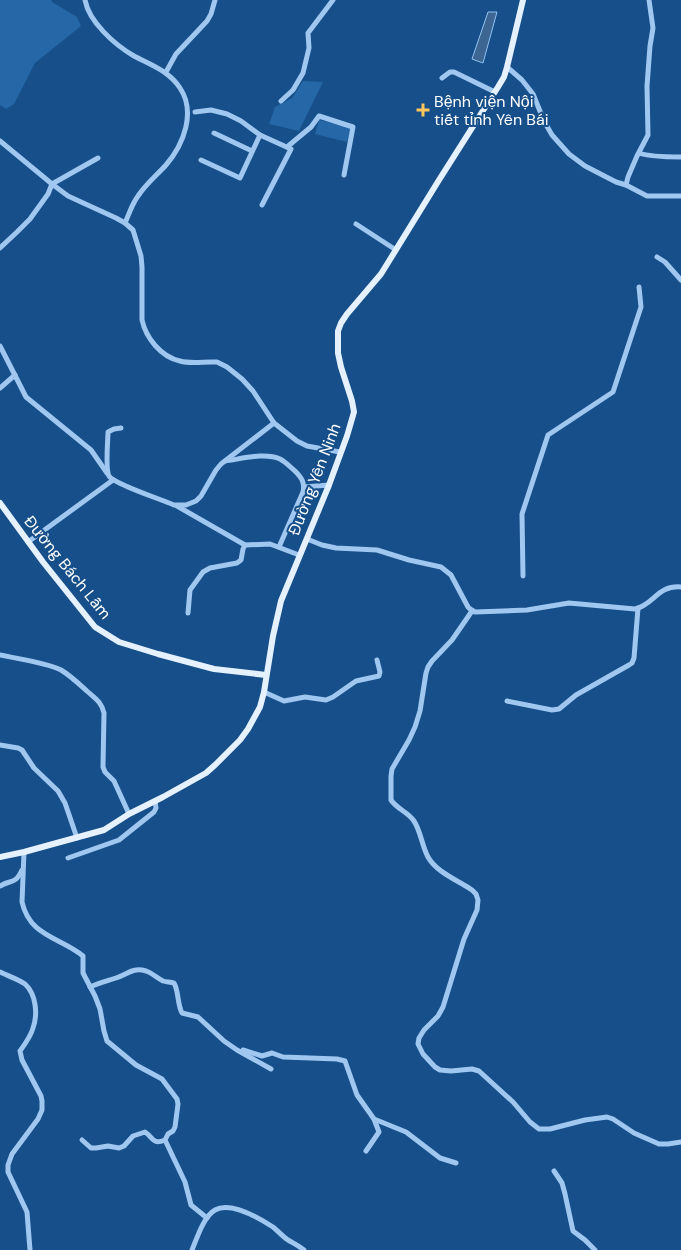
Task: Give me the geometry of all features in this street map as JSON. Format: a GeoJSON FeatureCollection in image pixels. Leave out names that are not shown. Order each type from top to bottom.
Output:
{"type":"FeatureCollection","features":[{"type":"Feature","properties":{"kind":"main road","name":"Đường Yên Ninh"},"geometry":{"type":"LineString","coordinates":[[0,857],[104,830],[129,814],[206,773],[240,740],[248,729],[260,707],[264,692],[276,617],[281,601],[329,485],[354,412],[338,353],[338,331],[341,323],[378,278],[504,77],[523,0]]}},
{"type":"Feature","properties":{"kind":"main road","name":"Đường Bách Lẫm"},"geometry":{"type":"LineString","coordinates":[[0,503],[95,627],[118,642],[214,669],[266,675]]}},
{"type":"Feature","properties":{"kind":"street"},"geometry":{"type":"LineString","coordinates":[[85,0],[93,21],[115,42],[133,55],[166,72],[180,88],[186,100],[188,114],[180,143],[171,158],[138,195],[125,223]]}},
{"type":"Feature","properties":{"kind":"street"},"geometry":{"type":"LineString","coordinates":[[166,72],[176,54],[207,21],[215,0]]}},
{"type":"Feature","properties":{"kind":"street"},"geometry":{"type":"LineString","coordinates":[[281,101],[293,90],[303,73],[309,48],[308,34],[333,0]]}},
{"type":"Feature","properties":{"kind":"street"},"geometry":{"type":"LineString","coordinates":[[626,184],[648,135],[647,86],[649,54],[654,28],[649,0]]}},
{"type":"Feature","properties":{"kind":"street"},"geometry":{"type":"LineString","coordinates":[[507,67],[522,80],[533,94],[548,130],[569,154],[585,166],[616,182],[626,184],[647,196],[681,196]]}},
{"type":"Feature","properties":{"kind":"street"},"geometry":{"type":"LineString","coordinates":[[442,78],[450,72],[454,72],[495,92]]}},
{"type":"Feature","properties":{"kind":"street"},"geometry":{"type":"LineString","coordinates":[[195,112],[211,110],[226,114],[291,149],[262,205]]}},
{"type":"Feature","properties":{"kind":"street"},"geometry":{"type":"LineString","coordinates":[[287,147],[311,127],[319,116],[354,127],[344,175]]}},
{"type":"Feature","properties":{"kind":"street"},"geometry":{"type":"LineString","coordinates":[[214,133],[252,151]]}},
{"type":"Feature","properties":{"kind":"street"},"geometry":{"type":"LineString","coordinates":[[201,160],[240,178],[260,134]]}},
{"type":"Feature","properties":{"kind":"street"},"geometry":{"type":"LineString","coordinates":[[0,141],[52,184],[73,198],[125,223],[133,230],[141,256],[143,275],[142,320],[150,339],[162,352],[170,358],[180,361],[217,362],[227,367],[253,391],[274,423],[302,444],[340,452]]}},
{"type":"Feature","properties":{"kind":"street"},"geometry":{"type":"LineString","coordinates":[[639,153],[647,156],[681,157]]}},
{"type":"Feature","properties":{"kind":"street"},"geometry":{"type":"LineString","coordinates":[[0,248],[30,219],[48,194],[52,184],[98,158]]}},
{"type":"Feature","properties":{"kind":"street"},"geometry":{"type":"LineString","coordinates":[[356,224],[396,250]]}},
{"type":"Feature","properties":{"kind":"street"},"geometry":{"type":"LineString","coordinates":[[657,257],[665,262],[681,280]]}},
{"type":"Feature","properties":{"kind":"street"},"geometry":{"type":"LineString","coordinates":[[523,576],[522,514],[548,436],[613,392],[641,307],[639,287]]}},
{"type":"Feature","properties":{"kind":"street"},"geometry":{"type":"LineString","coordinates":[[0,346],[26,397],[91,450],[113,480],[174,505],[245,545],[266,544],[299,555]]}},
{"type":"Feature","properties":{"kind":"street"},"geometry":{"type":"LineString","coordinates":[[0,388],[15,375]]}},
{"type":"Feature","properties":{"kind":"street"},"geometry":{"type":"LineString","coordinates":[[174,505],[193,503],[224,461],[274,423]]}},
{"type":"Feature","properties":{"kind":"street"},"geometry":{"type":"LineString","coordinates":[[108,475],[108,432],[121,428]]}},
{"type":"Feature","properties":{"kind":"street"},"geometry":{"type":"LineString","coordinates":[[224,461],[265,456],[277,458],[303,480],[303,492],[279,547]]}},
{"type":"Feature","properties":{"kind":"street"},"geometry":{"type":"LineString","coordinates":[[28,542],[113,480]]}},
{"type":"Feature","properties":{"kind":"street"},"geometry":{"type":"LineString","coordinates":[[304,487],[329,485]]}},
{"type":"Feature","properties":{"kind":"street"},"geometry":{"type":"LineString","coordinates":[[307,540],[322,546],[377,550],[409,560],[442,567],[451,575],[472,611],[518,611],[569,603],[638,608],[660,592],[672,587],[681,587]]}},
{"type":"Feature","properties":{"kind":"street"},"geometry":{"type":"LineString","coordinates":[[188,613],[190,590],[203,572],[210,568],[237,564],[241,560],[245,545]]}},
{"type":"Feature","properties":{"kind":"street"},"geometry":{"type":"LineString","coordinates":[[507,702],[557,710],[576,695],[632,663],[638,608]]}},
{"type":"Feature","properties":{"kind":"street"},"geometry":{"type":"LineString","coordinates":[[472,611],[452,640],[428,667],[416,727],[393,766],[391,776],[391,800],[393,804],[414,821],[431,862],[439,870],[474,892],[478,902],[477,910],[464,940],[445,1004],[438,1016],[420,1035],[419,1046],[423,1054],[440,1070],[472,1069],[479,1071],[513,1102],[538,1129],[550,1129],[585,1120],[607,1117],[659,1144],[681,1142]]}},
{"type":"Feature","properties":{"kind":"street"},"geometry":{"type":"LineString","coordinates":[[0,655],[61,670],[73,678],[99,702],[104,713],[103,767],[114,781],[129,814]]}},
{"type":"Feature","properties":{"kind":"street"},"geometry":{"type":"LineString","coordinates":[[264,692],[284,701],[305,697],[322,700],[329,699],[354,682],[379,676],[377,660]]}},
{"type":"Feature","properties":{"kind":"street"},"geometry":{"type":"LineString","coordinates":[[0,745],[22,750],[34,768],[58,791],[65,803],[77,838]]}},
{"type":"Feature","properties":{"kind":"street"},"geometry":{"type":"LineString","coordinates":[[68,858],[122,838],[154,812],[156,808],[155,801]]}},
{"type":"Feature","properties":{"kind":"street"},"geometry":{"type":"LineString","coordinates":[[24,852],[22,900],[33,924],[39,931],[82,955],[84,960],[83,973],[100,1009],[108,1041],[136,1065],[162,1079],[177,1099],[175,1127],[165,1140],[155,1142],[145,1132],[133,1136],[124,1146],[119,1148],[108,1146],[91,1148],[82,1140]]}},
{"type":"Feature","properties":{"kind":"street"},"geometry":{"type":"LineString","coordinates":[[0,886],[18,879],[23,867]]}},
{"type":"Feature","properties":{"kind":"street"},"geometry":{"type":"LineString","coordinates":[[90,986],[119,977],[132,970],[145,970],[154,974],[162,981],[174,983],[182,1012],[198,1017],[224,1041],[271,1069]]}},
{"type":"Feature","properties":{"kind":"street"},"geometry":{"type":"LineString","coordinates":[[0,972],[24,984],[31,992],[35,1001],[34,1026],[20,1051],[26,1068],[41,1096],[42,1108],[38,1119],[12,1154],[8,1165],[8,1172],[27,1212],[30,1250]]}},
{"type":"Feature","properties":{"kind":"street"},"geometry":{"type":"LineString","coordinates":[[243,1050],[262,1056],[272,1054],[345,1061],[357,1094],[374,1119],[379,1132]]}},
{"type":"Feature","properties":{"kind":"street"},"geometry":{"type":"LineString","coordinates":[[374,1119],[406,1132],[440,1158],[456,1163]]}},
{"type":"Feature","properties":{"kind":"street"},"geometry":{"type":"LineString","coordinates":[[366,1151],[379,1132],[390,1126]]}},
{"type":"Feature","properties":{"kind":"street"},"geometry":{"type":"LineString","coordinates":[[165,1140],[185,1182],[191,1205],[207,1218]]}},
{"type":"Feature","properties":{"kind":"street"},"geometry":{"type":"LineString","coordinates":[[554,1171],[562,1183],[573,1231],[595,1250]]}},
{"type":"Feature","properties":{"kind":"street"},"geometry":{"type":"LineString","coordinates":[[192,1250],[207,1218],[221,1208],[232,1208],[245,1212],[273,1228],[287,1240],[304,1250]]}},
{"type":"Feature","properties":{"kind":"shaded area"},"geometry":{"type":"Polygon","coordinates":[[[0,0],[51,0],[77,17],[81,26],[35,63],[14,104],[6,109],[0,105],[0,0]]]}},
{"type":"Feature","properties":{"kind":"shaded area"},"geometry":{"type":"Polygon","coordinates":[[[488,12],[497,12],[483,63],[472,59],[488,12]]]}},
{"type":"Feature","properties":{"kind":"shaded area"},"geometry":{"type":"Polygon","coordinates":[[[303,81],[323,82],[299,131],[269,124],[275,107],[292,98],[303,81]]]}},
{"type":"Feature","properties":{"kind":"shaded area"},"geometry":{"type":"Polygon","coordinates":[[[319,120],[351,127],[347,142],[315,134],[319,120]]]}},
{"type":"Feature","properties":{"kind":"place","name":"Bệnh viện Nội tiết tỉnh Yên Bái"},"geometry":{"type":"Point","coordinates":[423,110]}}]}
